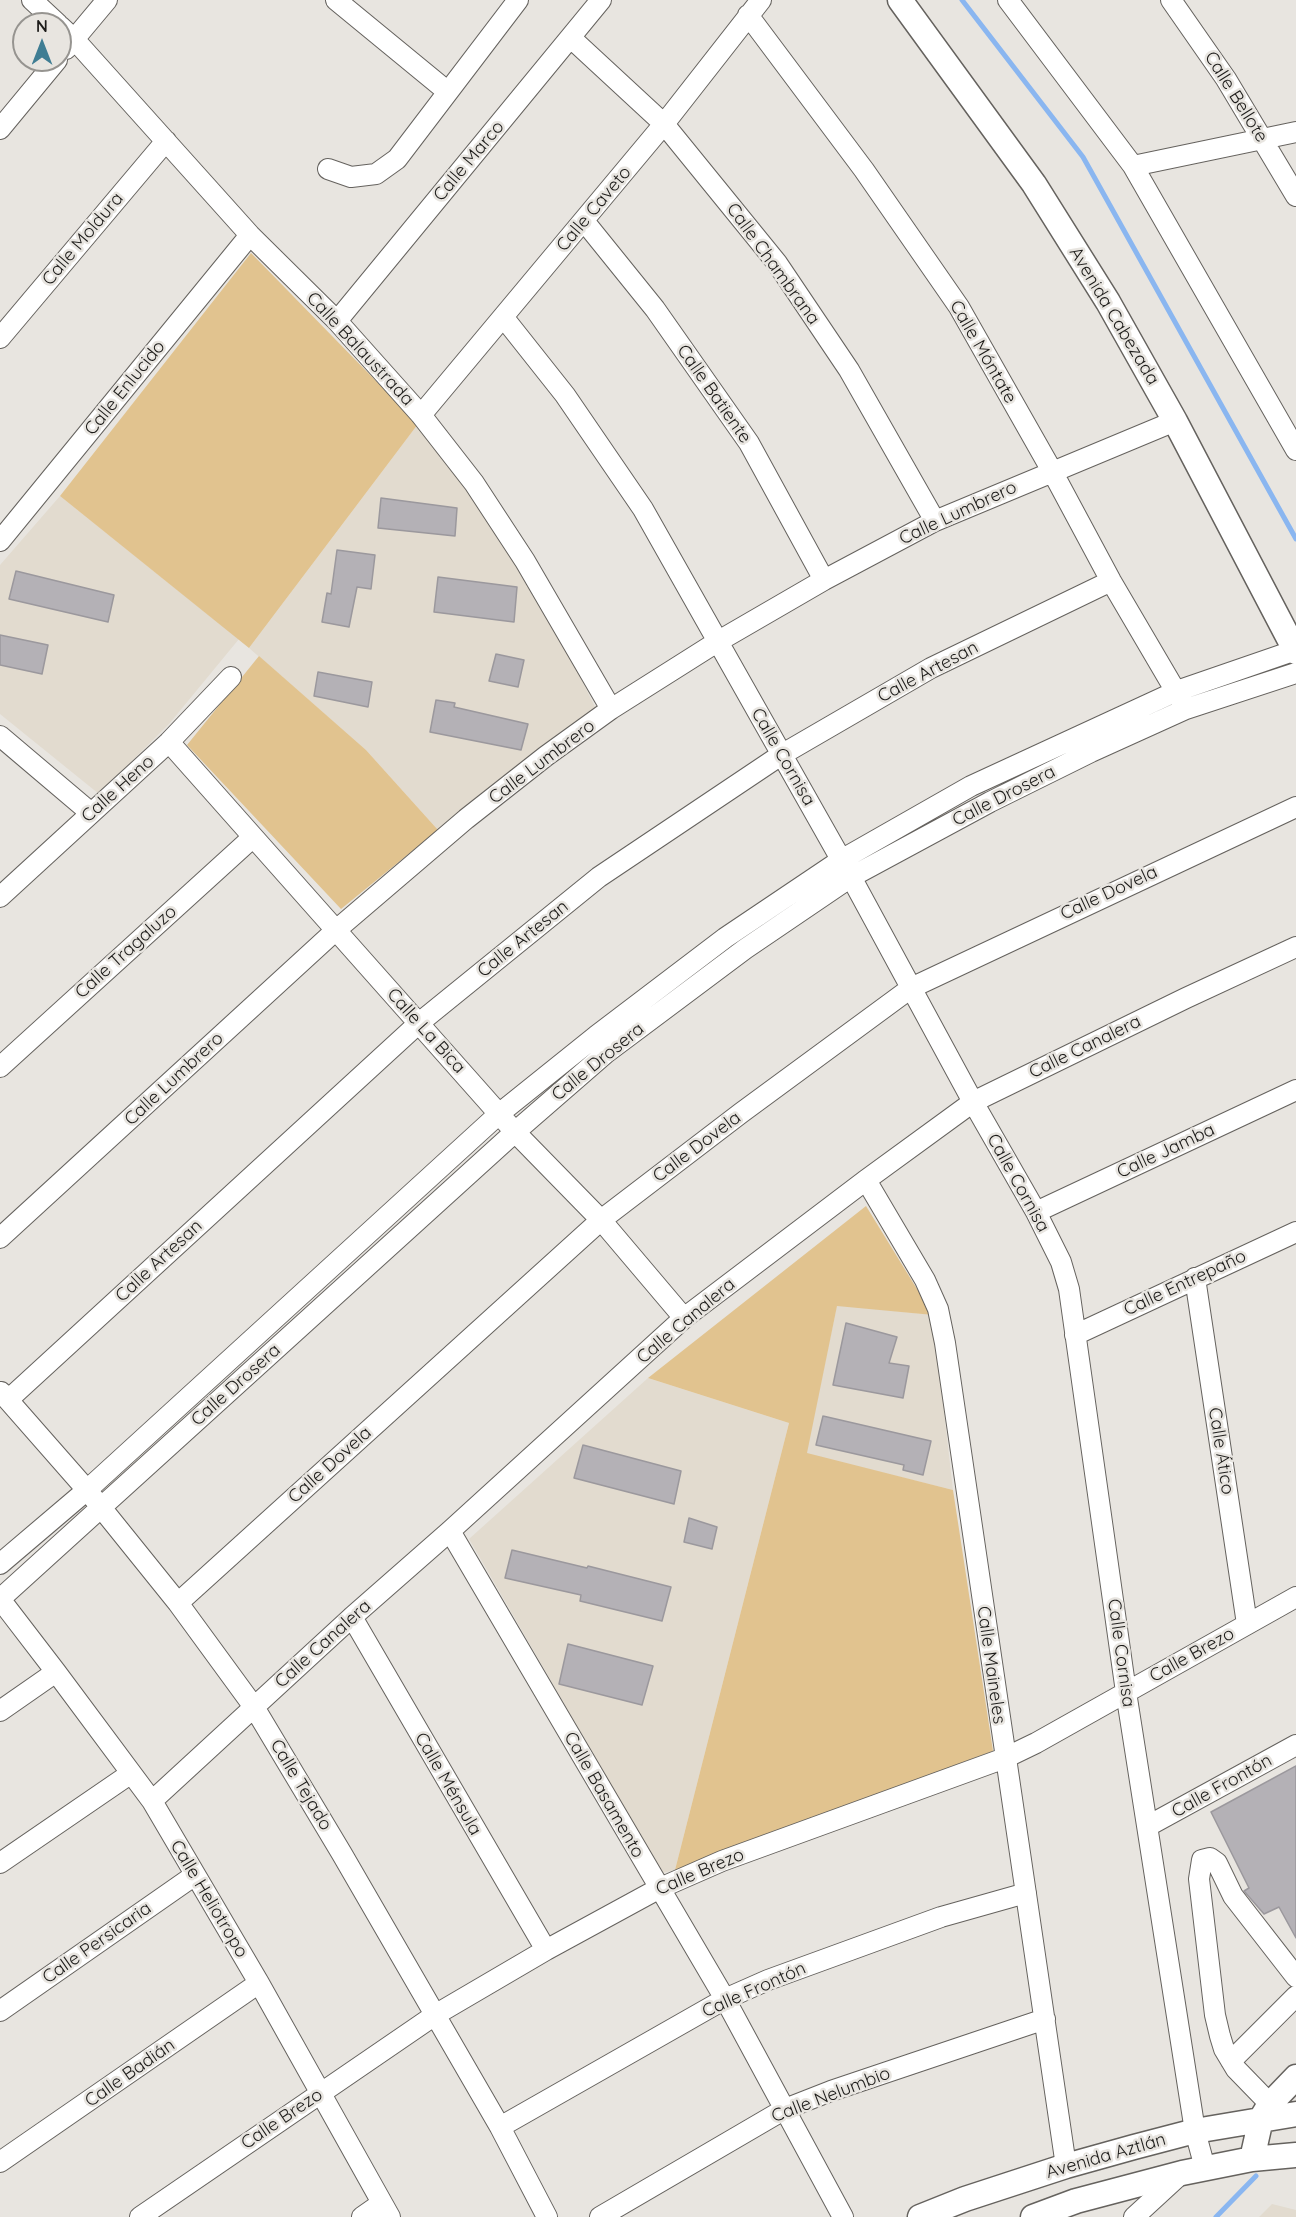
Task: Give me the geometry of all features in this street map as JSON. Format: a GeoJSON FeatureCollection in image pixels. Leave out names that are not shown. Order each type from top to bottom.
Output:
{"type":"FeatureCollection","features":[{"type":"Feature","properties":{"kind":"main road","name":"Avenida Cabezada"},"geometry":{"type":"LineString","coordinates":[[900,0],[1034,184],[1108,302],[1175,421],[1296,656]]}},
{"type":"Feature","properties":{"kind":"main road"},"geometry":{"type":"LineString","coordinates":[[1261,2158],[1265,2111],[1296,2077]]}},
{"type":"Feature","properties":{"kind":"main road","name":"Avenida Aztlán"},"geometry":{"type":"LineString","coordinates":[[920,2217],[965,2199],[1066,2166],[1265,2111],[1296,2114]]}},
{"type":"Feature","properties":{"kind":"main road","name":"Avenida Aztlán"},"geometry":{"type":"LineString","coordinates":[[1034,2217],[1076,2201],[1193,2170],[1261,2158],[1296,2155]]}},
{"type":"Feature","properties":{"kind":"street","name":"Calle Balaustrada"},"geometry":{"type":"LineString","coordinates":[[32,0],[45,12]]}},
{"type":"Feature","properties":{"kind":"street"},"geometry":{"type":"LineString","coordinates":[[72,24],[107,0]]}},
{"type":"Feature","properties":{"kind":"street"},"geometry":{"type":"LineString","coordinates":[[336,0],[448,92]]}},
{"type":"Feature","properties":{"kind":"street"},"geometry":{"type":"LineString","coordinates":[[328,169],[351,177],[376,174],[397,159],[518,0]]}},
{"type":"Feature","properties":{"kind":"street","name":"Calle Marco"},"geometry":{"type":"LineString","coordinates":[[337,321],[601,0]]}},
{"type":"Feature","properties":{"kind":"street","name":"Calle Caveto"},"geometry":{"type":"LineString","coordinates":[[421,415],[584,221],[761,0]]}},
{"type":"Feature","properties":{"kind":"street"},"geometry":{"type":"LineString","coordinates":[[1008,0],[1132,166],[1296,450]]}},
{"type":"Feature","properties":{"kind":"street","name":"Calle Bellote"},"geometry":{"type":"LineString","coordinates":[[1171,0],[1226,78],[1296,196]]}},
{"type":"Feature","properties":{"kind":"street","name":"Calle Móntate"},"geometry":{"type":"LineString","coordinates":[[748,15],[864,170],[959,308],[1052,471],[1111,581],[1181,700]]}},
{"type":"Feature","properties":{"kind":"street","name":"Calle Chambrana"},"geometry":{"type":"LineString","coordinates":[[571,38],[664,123],[777,263],[849,370],[935,521]]}},
{"type":"Feature","properties":{"kind":"street","name":"Calle Balaustrada"},"geometry":{"type":"LineString","coordinates":[[72,39],[250,235],[337,321],[421,415],[474,483],[525,561],[611,709]]}},
{"type":"Feature","properties":{"kind":"street"},"geometry":{"type":"LineString","coordinates":[[0,129],[47,72]]}},
{"type":"Feature","properties":{"kind":"street"},"geometry":{"type":"LineString","coordinates":[[1132,166],[1296,132]]}},
{"type":"Feature","properties":{"kind":"street","name":"Calle Moldura"},"geometry":{"type":"LineString","coordinates":[[0,338],[166,141]]}},
{"type":"Feature","properties":{"kind":"street","name":"Calle Batiente"},"geometry":{"type":"LineString","coordinates":[[584,221],[655,309],[749,442],[824,580]]}},
{"type":"Feature","properties":{"kind":"street","name":"Calle Enlucido"},"geometry":{"type":"LineString","coordinates":[[0,541],[250,235]]}},
{"type":"Feature","properties":{"kind":"street","name":"Calle Cornisa"},"geometry":{"type":"LineString","coordinates":[[504,318],[565,395],[643,508],[851,877],[910,988],[1036,1212],[1061,1262],[1069,1289],[1126,1692],[1195,2131],[1193,2170]]}},
{"type":"Feature","properties":{"kind":"street","name":"Calle Lumbrero"},"geometry":{"type":"LineString","coordinates":[[0,1238],[335,930],[466,819],[546,756],[611,709],[717,642],[824,580],[935,521],[1175,421]]}},
{"type":"Feature","properties":{"kind":"street","name":"Calle Artesan"},"geometry":{"type":"LineString","coordinates":[[4,1395],[419,1023],[599,877],[781,755],[931,668],[1111,581]]}},
{"type":"Feature","properties":{"kind":"street","name":"Calle Drosera"},"geometry":{"type":"LineString","coordinates":[[0,1564],[87,1490],[501,1113],[596,1036],[725,938],[841,860],[971,786],[1181,700],[1296,656]]}},
{"type":"Feature","properties":{"kind":"street","name":"Calle Heno"},"geometry":{"type":"LineString","coordinates":[[0,896],[169,742],[231,677]]}},
{"type":"Feature","properties":{"kind":"street","name":"Calle Drosera"},"geometry":{"type":"LineString","coordinates":[[0,1599],[515,1132],[615,1046],[745,948],[851,877],[990,802],[1091,752],[1181,700]]}},
{"type":"Feature","properties":{"kind":"street"},"geometry":{"type":"LineString","coordinates":[[0,736],[91,813]]}},
{"type":"Feature","properties":{"kind":"street","name":"Calle La Bica"},"geometry":{"type":"LineString","coordinates":[[169,742],[252,838],[501,1113],[515,1132],[601,1220],[684,1318]]}},
{"type":"Feature","properties":{"kind":"street","name":"Calle Dovela"},"geometry":{"type":"LineString","coordinates":[[178,1603],[601,1220],[910,988],[1296,807]]}},
{"type":"Feature","properties":{"kind":"street","name":"Calle Tragaluzo"},"geometry":{"type":"LineString","coordinates":[[0,1066],[252,838]]}},
{"type":"Feature","properties":{"kind":"street","name":"Calle Canalera"},"geometry":{"type":"LineString","coordinates":[[152,1801],[684,1318],[866,1180],[973,1102],[1175,1003],[1296,947]]}},
{"type":"Feature","properties":{"kind":"street","name":"Calle Jamba"},"geometry":{"type":"LineString","coordinates":[[1036,1212],[1296,1090]]}},
{"type":"Feature","properties":{"kind":"street","name":"Calle Maineles"},"geometry":{"type":"LineString","coordinates":[[866,1180],[925,1280],[938,1309],[945,1343],[1066,2166]]}},
{"type":"Feature","properties":{"kind":"street","name":"Calle Entrepaño"},"geometry":{"type":"LineString","coordinates":[[1075,1335],[1296,1232]]}},
{"type":"Feature","properties":{"kind":"street","name":"Calle Ático"},"geometry":{"type":"LineString","coordinates":[[1195,1278],[1248,1624]]}},
{"type":"Feature","properties":{"kind":"street","name":"Calle Tejado"},"geometry":{"type":"LineString","coordinates":[[4,1395],[87,1490],[178,1603],[254,1707],[500,2127],[548,2217]]}},
{"type":"Feature","properties":{"kind":"street","name":"Calle Basamento"},"geometry":{"type":"LineString","coordinates":[[450,1531],[725,2000],[843,2217]]}},
{"type":"Feature","properties":{"kind":"street","name":"Calle Brezo"},"geometry":{"type":"LineString","coordinates":[[140,2217],[435,2015],[546,1950],[658,1889],[723,1861],[1005,1758],[1036,1743],[1296,1597]]}},
{"type":"Feature","properties":{"kind":"street","name":"Calle Heliotropo"},"geometry":{"type":"LineString","coordinates":[[0,1599],[152,1801],[259,1983],[386,2210]]}},
{"type":"Feature","properties":{"kind":"street","name":"Calle Ménsula"},"geometry":{"type":"LineString","coordinates":[[352,1617],[546,1950]]}},
{"type":"Feature","properties":{"kind":"street"},"geometry":{"type":"LineString","coordinates":[[0,1711],[56,1672]]}},
{"type":"Feature","properties":{"kind":"street","name":"Calle Frontón"},"geometry":{"type":"LineString","coordinates":[[1148,1826],[1296,1745]]}},
{"type":"Feature","properties":{"kind":"street"},"geometry":{"type":"LineString","coordinates":[[0,1863],[130,1774]]}},
{"type":"Feature","properties":{"kind":"street"},"geometry":{"type":"LineString","coordinates":[[1265,2111],[1231,2061],[1222,2043],[1215,2015],[1199,1879],[1202,1860],[1210,1858],[1216,1863],[1233,1896],[1296,1977]]}},
{"type":"Feature","properties":{"kind":"street","name":"Calle Persicaria"},"geometry":{"type":"LineString","coordinates":[[0,2011],[195,1875]]}},
{"type":"Feature","properties":{"kind":"street","name":"Calle Frontón"},"geometry":{"type":"LineString","coordinates":[[500,2127],[725,2000],[768,1980],[941,1917],[1026,1893]]}},
{"type":"Feature","properties":{"kind":"street","name":"Calle Badián"},"geometry":{"type":"LineString","coordinates":[[0,2162],[259,1983]]}},
{"type":"Feature","properties":{"kind":"street"},"geometry":{"type":"LineString","coordinates":[[1231,2061],[1296,1996]]}},
{"type":"Feature","properties":{"kind":"street","name":"Calle Nelumbio"},"geometry":{"type":"LineString","coordinates":[[600,2217],[785,2109],[831,2091],[1044,2019]]}},
{"type":"Feature","properties":{"kind":"street"},"geometry":{"type":"LineString","coordinates":[[1134,2217],[1193,2170]]}},
{"type":"Feature","properties":{"kind":"street"},"geometry":{"type":"LineString","coordinates":[[362,2217],[386,2210]]}},
{"type":"Feature","properties":{"kind":"shaded area"},"geometry":{"type":"Polygon","coordinates":[[[251,253],[418,424],[249,648],[60,496],[251,253]]]}},
{"type":"Feature","properties":{"kind":"shaded area"},"geometry":{"type":"Polygon","coordinates":[[[418,424],[465,479],[548,612],[597,711],[438,830],[366,750],[249,648],[418,424]]]}},
{"type":"Feature","properties":{"kind":"shaded area"},"geometry":{"type":"Polygon","coordinates":[[[60,496],[239,639],[169,724],[99,794],[0,714],[0,565],[60,496]]]}},
{"type":"Feature","properties":{"kind":"shaded area"},"geometry":{"type":"Polygon","coordinates":[[[259,656],[366,750],[438,830],[341,909],[187,745],[259,656]]]}},
{"type":"Feature","properties":{"kind":"shaded area"},"geometry":{"type":"Polygon","coordinates":[[[866,1206],[933,1315],[837,1306],[807,1453],[953,1490],[993,1751],[675,1870],[789,1423],[648,1378],[866,1206]]]}},
{"type":"Feature","properties":{"kind":"shaded area"},"geometry":{"type":"Polygon","coordinates":[[[837,1305],[933,1315],[953,1490],[806,1454],[837,1305]]]}},
{"type":"Feature","properties":{"kind":"shaded area"},"geometry":{"type":"Polygon","coordinates":[[[648,1378],[789,1423],[675,1870],[662,1873],[469,1539],[648,1378]]]}},
{"type":"Feature","properties":{"kind":"shaded area"},"geometry":{"type":"Polygon","coordinates":[[[1272,2204],[1296,2210],[1296,2217],[1259,2217],[1272,2204]]]}},
{"type":"Feature","properties":{"kind":"building"},"geometry":{"type":"Polygon","coordinates":[[[381,498],[457,508],[455,536],[378,528],[381,498]]]}},
{"type":"Feature","properties":{"kind":"building"},"geometry":{"type":"Polygon","coordinates":[[[337,550],[375,555],[371,589],[357,587],[349,627],[322,622],[327,593],[331,594],[337,550]]]}},
{"type":"Feature","properties":{"kind":"building"},"geometry":{"type":"Polygon","coordinates":[[[16,571],[114,595],[108,622],[9,599],[16,571]]]}},
{"type":"Feature","properties":{"kind":"building"},"geometry":{"type":"Polygon","coordinates":[[[438,577],[517,587],[514,622],[434,612],[438,577]]]}},
{"type":"Feature","properties":{"kind":"building"},"geometry":{"type":"Polygon","coordinates":[[[0,635],[48,645],[42,674],[0,665],[0,635]]]}},
{"type":"Feature","properties":{"kind":"building"},"geometry":{"type":"Polygon","coordinates":[[[496,654],[524,660],[518,687],[489,681],[496,654]]]}},
{"type":"Feature","properties":{"kind":"building"},"geometry":{"type":"Polygon","coordinates":[[[318,672],[372,682],[368,707],[314,696],[318,672]]]}},
{"type":"Feature","properties":{"kind":"building"},"geometry":{"type":"Polygon","coordinates":[[[436,700],[455,703],[454,707],[528,724],[521,750],[430,732],[436,700]]]}},
{"type":"Feature","properties":{"kind":"building"},"geometry":{"type":"Polygon","coordinates":[[[846,1323],[897,1337],[889,1363],[909,1366],[903,1398],[833,1385],[846,1323]]]}},
{"type":"Feature","properties":{"kind":"building"},"geometry":{"type":"Polygon","coordinates":[[[823,1416],[931,1441],[923,1475],[903,1470],[904,1465],[816,1445],[823,1416]]]}},
{"type":"Feature","properties":{"kind":"building"},"geometry":{"type":"Polygon","coordinates":[[[583,1445],[681,1471],[674,1504],[574,1478],[583,1445]]]}},
{"type":"Feature","properties":{"kind":"building"},"geometry":{"type":"Polygon","coordinates":[[[689,1518],[717,1527],[712,1549],[684,1542],[689,1518]]]}},
{"type":"Feature","properties":{"kind":"building"},"geometry":{"type":"Polygon","coordinates":[[[512,1550],[671,1587],[662,1621],[580,1601],[581,1595],[505,1578],[512,1550]]]}},
{"type":"Feature","properties":{"kind":"building"},"geometry":{"type":"Polygon","coordinates":[[[568,1644],[653,1666],[642,1705],[559,1684],[568,1644]]]}},
{"type":"Feature","properties":{"kind":"building"},"geometry":{"type":"Polygon","coordinates":[[[1296,1766],[1296,1938],[1279,1907],[1264,1914],[1244,1891],[1249,1888],[1211,1812],[1296,1766]]]}},
{"type":"Feature","properties":{"kind":"waterway"},"geometry":{"type":"LineString","coordinates":[[962,0],[1083,157],[1296,539]]}},
{"type":"Feature","properties":{"kind":"waterway"},"geometry":{"type":"LineString","coordinates":[[1216,2217],[1256,2176]]}}]}
